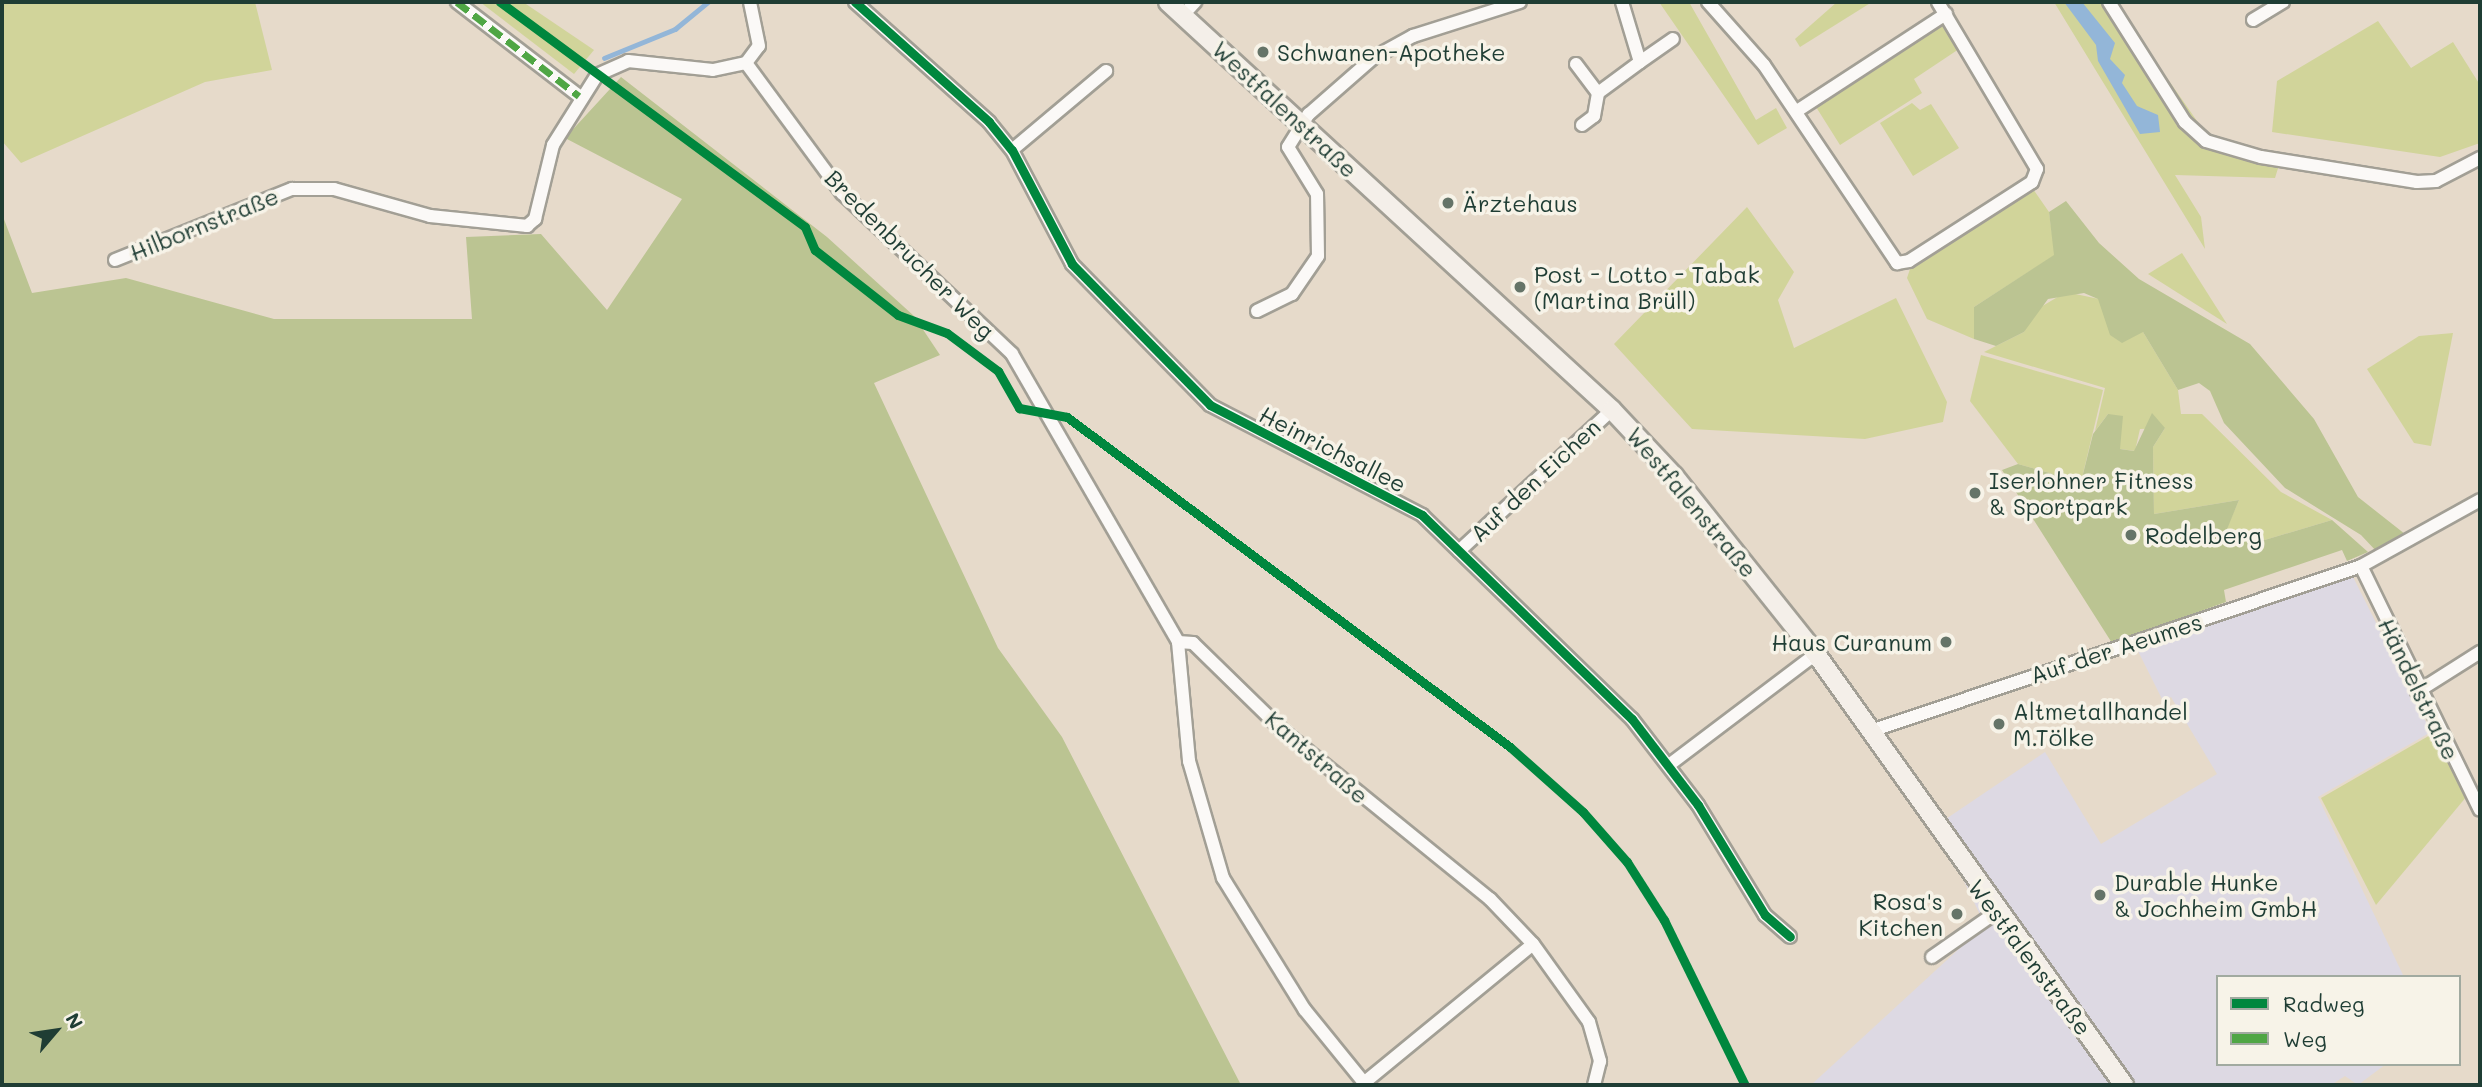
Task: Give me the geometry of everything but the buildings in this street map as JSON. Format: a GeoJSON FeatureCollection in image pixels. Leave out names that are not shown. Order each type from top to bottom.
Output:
{"type":"FeatureCollection","features":[{"type":"Feature","properties":{"kind":"main road","name":"Westfalenstraße"},"geometry":{"type":"LineString","coordinates":[[1168,2],[1189,8],[1301,125],[1612,410],[1699,505],[1816,654],[1995,913],[2124,1085]]}},
{"type":"Feature","properties":{"kind":"street"},"geometry":{"type":"LineString","coordinates":[[457,2],[579,96]]}},
{"type":"Feature","properties":{"kind":"street"},"geometry":{"type":"LineString","coordinates":[[746,62],[759,46],[750,2]]}},
{"type":"Feature","properties":{"kind":"street","name":"Heinrichsallee"},"geometry":{"type":"LineString","coordinates":[[855,2],[1012,150],[1072,264],[1210,405],[1422,515],[1632,719],[1669,765],[1765,915],[1790,937]]}},
{"type":"Feature","properties":{"kind":"street"},"geometry":{"type":"LineString","coordinates":[[1257,311],[1292,294],[1318,256],[1317,194],[1288,147],[1301,125],[1373,58],[1413,36],[1520,2]]}},
{"type":"Feature","properties":{"kind":"street"},"geometry":{"type":"LineString","coordinates":[[1622,2],[1640,62]]}},
{"type":"Feature","properties":{"kind":"street"},"geometry":{"type":"LineString","coordinates":[[1708,2],[1797,111],[1897,263],[1909,261],[2032,182],[2038,169],[1938,2]]}},
{"type":"Feature","properties":{"kind":"street"},"geometry":{"type":"LineString","coordinates":[[2109,2],[2185,122],[2206,141],[2261,157],[2417,182],[2436,181],[2480,158]]}},
{"type":"Feature","properties":{"kind":"street"},"geometry":{"type":"LineString","coordinates":[[2253,20],[2283,2]]}},
{"type":"Feature","properties":{"kind":"street"},"geometry":{"type":"LineString","coordinates":[[1797,111],[1945,14]]}},
{"type":"Feature","properties":{"kind":"street"},"geometry":{"type":"LineString","coordinates":[[1582,125],[1594,116],[1598,93],[1674,39]]}},
{"type":"Feature","properties":{"kind":"street","name":"Hilbornstraße"},"geometry":{"type":"LineString","coordinates":[[115,260],[292,189],[334,190],[430,216],[527,226],[535,219],[553,145],[579,96],[619,63],[713,70],[746,62]]}},
{"type":"Feature","properties":{"kind":"street","name":"Bredenbrucher Weg"},"geometry":{"type":"LineString","coordinates":[[746,62],[842,193],[1012,355],[1178,642]]}},
{"type":"Feature","properties":{"kind":"street"},"geometry":{"type":"LineString","coordinates":[[1576,64],[1598,93]]}},
{"type":"Feature","properties":{"kind":"street"},"geometry":{"type":"LineString","coordinates":[[1012,150],[1106,71]]}},
{"type":"Feature","properties":{"kind":"street","name":"Auf den Eichen"},"geometry":{"type":"LineString","coordinates":[[1459,551],[1612,410]]}},
{"type":"Feature","properties":{"kind":"street","name":"Auf der Aeumes"},"geometry":{"type":"LineString","coordinates":[[1871,731],[2361,566],[2480,500]]}},
{"type":"Feature","properties":{"kind":"street","name":"Händelstraße"},"geometry":{"type":"LineString","coordinates":[[2361,566],[2417,692],[2480,810]]}},
{"type":"Feature","properties":{"kind":"street"},"geometry":{"type":"LineString","coordinates":[[1178,642],[1189,761],[1223,878],[1305,1010],[1366,1084],[1533,944]]}},
{"type":"Feature","properties":{"kind":"street","name":"Kantstraße"},"geometry":{"type":"LineString","coordinates":[[1178,642],[1193,643],[1282,730],[1490,900],[1533,944],[1589,1022],[1600,1061],[1594,1085]]}},
{"type":"Feature","properties":{"kind":"street"},"geometry":{"type":"LineString","coordinates":[[2417,692],[2480,652]]}},
{"type":"Feature","properties":{"kind":"street"},"geometry":{"type":"LineString","coordinates":[[1669,765],[1816,654]]}},
{"type":"Feature","properties":{"kind":"street"},"geometry":{"type":"LineString","coordinates":[[1932,957],[1995,913]]}},
{"type":"Feature","properties":{"kind":"shaded area"},"geometry":{"type":"Polygon","coordinates":[[[2352,575],[2431,732],[2318,797],[2403,975],[2216,975],[2216,1066],[2383,1066],[2358,1085],[2345,1076],[2331,1085],[1811,1085],[1985,925],[1937,825],[2045,752],[2101,844],[2217,774],[2171,697],[2163,701],[2138,651],[2352,575]]]}},
{"type":"Feature","properties":{"kind":"green space"},"geometry":{"type":"Polygon","coordinates":[[[2,2],[255,2],[272,70],[205,82],[21,163],[2,141],[2,2]]]}},
{"type":"Feature","properties":{"kind":"green space"},"geometry":{"type":"Polygon","coordinates":[[[480,2],[523,2],[594,50],[574,74],[480,2]]]}},
{"type":"Feature","properties":{"kind":"green space"},"geometry":{"type":"Polygon","coordinates":[[[1659,2],[1689,2],[1756,120],[1776,108],[1787,128],[1758,145],[1659,2]]]}},
{"type":"Feature","properties":{"kind":"green space"},"geometry":{"type":"Polygon","coordinates":[[[1837,2],[1872,2],[1800,47],[1795,39],[1837,2]]]}},
{"type":"Feature","properties":{"kind":"green space"},"geometry":{"type":"Polygon","coordinates":[[[2054,2],[2114,2],[2213,144],[2232,157],[2279,165],[2275,178],[2175,175],[2201,217],[2205,249],[2054,2]]]}},
{"type":"Feature","properties":{"kind":"green space"},"geometry":{"type":"Polygon","coordinates":[[[1942,18],[1959,49],[1914,79],[1922,93],[1840,145],[1811,99],[1942,18]]]}},
{"type":"Feature","properties":{"kind":"green space"},"geometry":{"type":"Polygon","coordinates":[[[2378,21],[2411,68],[2453,42],[2480,85],[2480,143],[2440,157],[2272,132],[2277,81],[2378,21]]]}},
{"type":"Feature","properties":{"kind":"green space"},"geometry":{"type":"Polygon","coordinates":[[[621,77],[827,237],[914,316],[940,355],[874,383],[998,648],[1062,737],[1241,1085],[2,1085],[2,214],[32,293],[126,278],[274,319],[472,319],[466,237],[541,234],[607,310],[682,199],[565,138],[621,77]]]}},
{"type":"Feature","properties":{"kind":"green space"},"geometry":{"type":"Polygon","coordinates":[[[1912,103],[1920,110],[1931,104],[1959,148],[1913,176],[1880,123],[1912,103]]]}},
{"type":"Feature","properties":{"kind":"green space"},"geometry":{"type":"Polygon","coordinates":[[[2033,189],[2049,212],[2055,255],[1974,307],[1974,339],[1927,319],[1907,278],[1910,269],[2033,189]]]}},
{"type":"Feature","properties":{"kind":"green space"},"geometry":{"type":"Polygon","coordinates":[[[2066,201],[2099,243],[2139,279],[2250,344],[2314,419],[2358,497],[2410,538],[2378,553],[2361,535],[2285,488],[2224,423],[2210,391],[2199,383],[2178,390],[2143,332],[2122,343],[2110,335],[2098,299],[2084,293],[2048,299],[2024,332],[1996,346],[1974,339],[1974,307],[2054,255],[2049,212],[2066,201]]]}},
{"type":"Feature","properties":{"kind":"green space"},"geometry":{"type":"Polygon","coordinates":[[[1747,207],[1794,272],[1778,300],[1794,348],[1896,298],[1947,402],[1943,422],[1865,439],[1692,429],[1614,344],[1747,207]]]}},
{"type":"Feature","properties":{"kind":"green space"},"geometry":{"type":"Polygon","coordinates":[[[2182,253],[2227,324],[2148,274],[2182,253]]]}},
{"type":"Feature","properties":{"kind":"green space"},"geometry":{"type":"Polygon","coordinates":[[[2066,292],[2099,299],[2107,318],[2143,332],[2178,390],[2181,414],[2202,414],[2281,492],[2332,520],[2258,542],[2222,539],[2239,500],[2154,514],[2153,447],[2165,428],[2140,429],[2135,451],[2120,449],[2108,414],[2095,431],[2105,388],[1984,352],[2024,332],[2034,311],[2066,292]]]}},
{"type":"Feature","properties":{"kind":"green space"},"geometry":{"type":"Polygon","coordinates":[[[2453,333],[2431,446],[2414,443],[2367,369],[2419,336],[2453,333]]]}},
{"type":"Feature","properties":{"kind":"green space"},"geometry":{"type":"Polygon","coordinates":[[[1981,355],[2103,390],[2081,482],[2018,464],[1970,401],[1981,355]]]}},
{"type":"Feature","properties":{"kind":"green space"},"geometry":{"type":"Polygon","coordinates":[[[2152,413],[2165,428],[2153,447],[2154,514],[2239,500],[2223,539],[2258,542],[2332,520],[2368,552],[2347,561],[2342,550],[2224,590],[2226,602],[2112,643],[2002,470],[2018,464],[2081,482],[2093,434],[2108,414],[2123,416],[2120,449],[2134,451],[2152,413]]]}},
{"type":"Feature","properties":{"kind":"green space"},"geometry":{"type":"Polygon","coordinates":[[[2432,734],[2467,796],[2376,905],[2321,798],[2432,734]]]}},
{"type":"Feature","properties":{"kind":"water"},"geometry":{"type":"Polygon","coordinates":[[[2064,2],[2082,2],[2115,43],[2110,59],[2125,75],[2122,83],[2137,106],[2158,115],[2160,132],[2140,134],[2098,61],[2096,45],[2064,2]]]}},
{"type":"Feature","properties":{"kind":"waterway"},"geometry":{"type":"LineString","coordinates":[[604,58],[675,29],[708,2]]}},
{"type":"Feature","properties":{"kind":"marked path"},"geometry":{"type":"LineString","coordinates":[[457,2],[579,96]]}},
{"type":"Feature","properties":{"kind":"cycle path"},"geometry":{"type":"LineString","coordinates":[[500,2],[805,227],[815,250],[898,315],[947,333],[998,371],[1019,408],[1067,417],[1510,747],[1583,812],[1627,862],[1664,920],[1745,1085]]}},
{"type":"Feature","properties":{"kind":"cycle path"},"geometry":{"type":"LineString","coordinates":[[855,2],[989,122],[1012,150],[1072,264],[1210,405],[1422,515],[1632,719],[1698,805],[1765,915],[1790,937]]}},
{"type":"Feature","properties":{"kind":"place","name":"Schwanen-Apotheke"},"geometry":{"type":"Point","coordinates":[1263,52]}},
{"type":"Feature","properties":{"kind":"place","name":"Ärztehaus"},"geometry":{"type":"Point","coordinates":[1448,203]}},
{"type":"Feature","properties":{"kind":"place","name":"Post - Lotto - Tabak (Martina Brüll)"},"geometry":{"type":"Point","coordinates":[1520,287]}},
{"type":"Feature","properties":{"kind":"place","name":"Iserlohner Fitness & Sportpark"},"geometry":{"type":"Point","coordinates":[1975,493]}},
{"type":"Feature","properties":{"kind":"place","name":"Rodelberg"},"geometry":{"type":"Point","coordinates":[2131,535]}},
{"type":"Feature","properties":{"kind":"place","name":"Haus Curanum"},"geometry":{"type":"Point","coordinates":[1946,642]}},
{"type":"Feature","properties":{"kind":"place","name":"Altmetallhandel M.Tölke"},"geometry":{"type":"Point","coordinates":[1999,724]}},
{"type":"Feature","properties":{"kind":"place","name":"Durable Hunke & Jochheim GmbH"},"geometry":{"type":"Point","coordinates":[2100,895]}},
{"type":"Feature","properties":{"kind":"place","name":"Rosa's Kitchen"},"geometry":{"type":"Point","coordinates":[1957,914]}}]}
